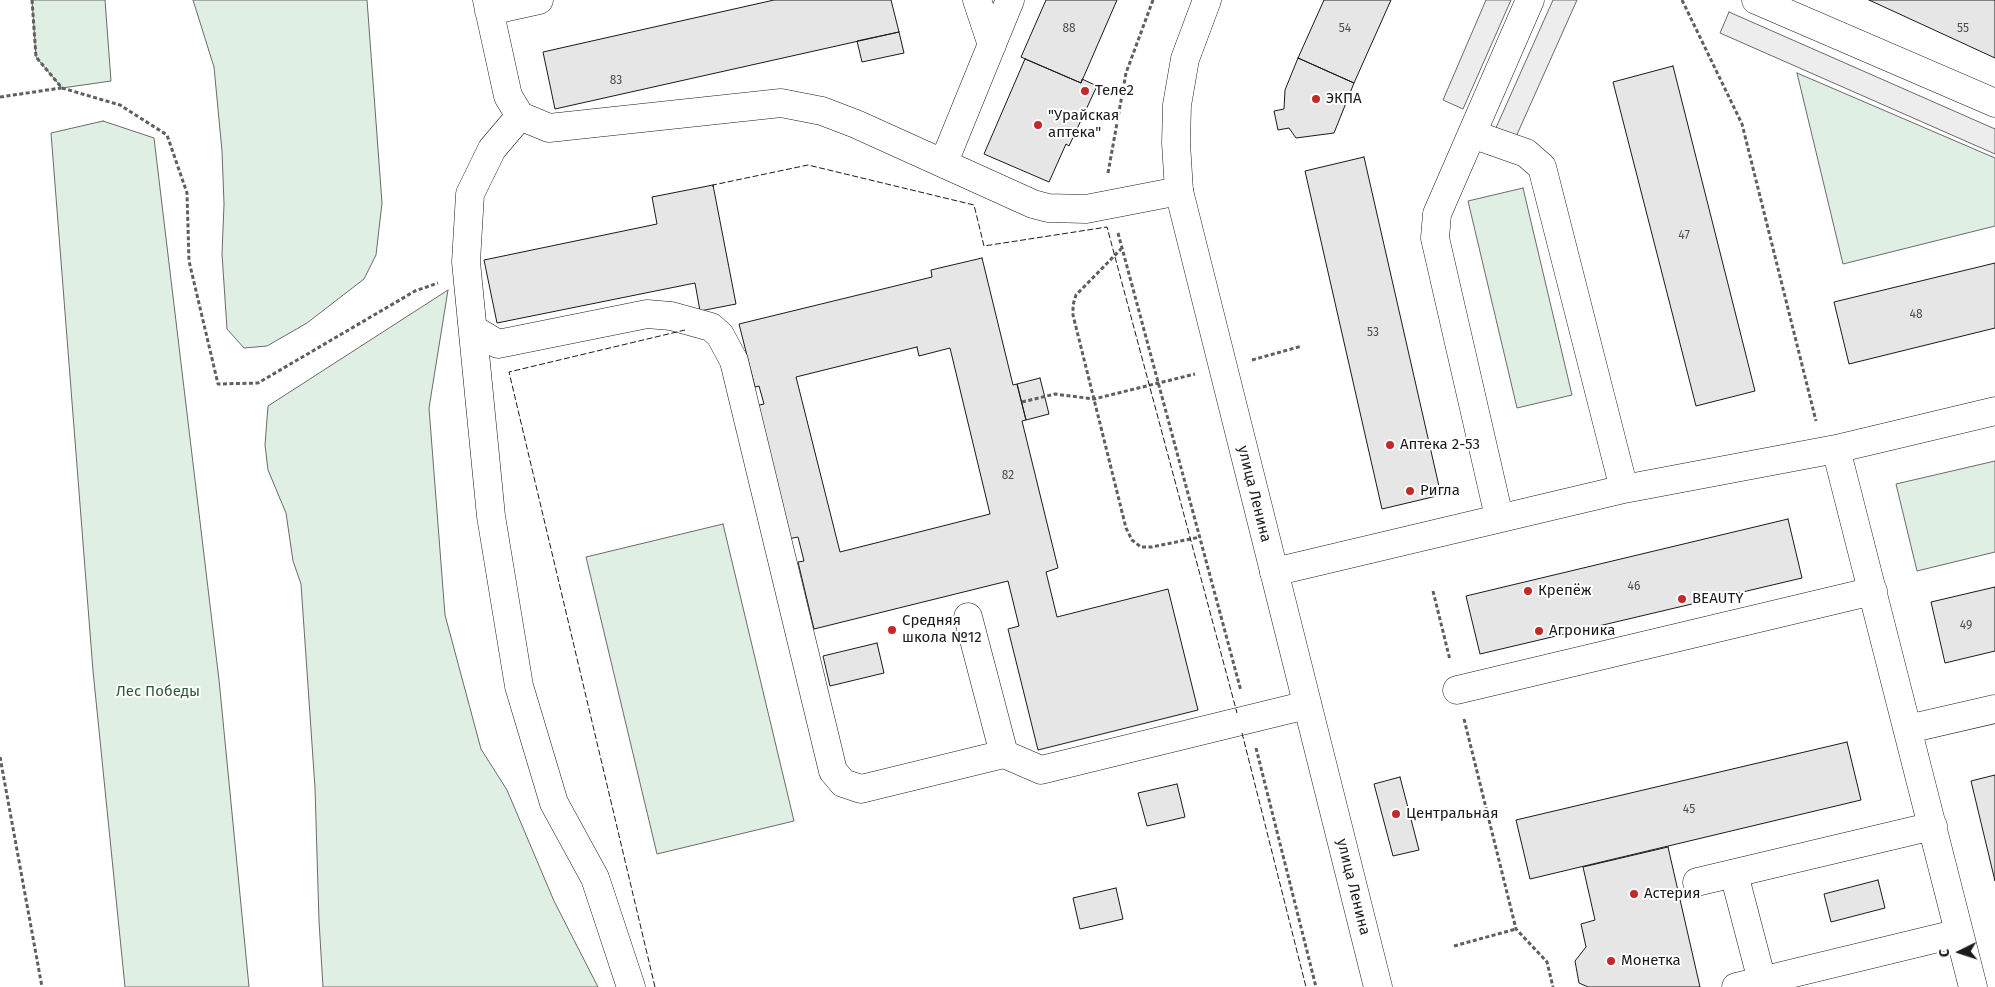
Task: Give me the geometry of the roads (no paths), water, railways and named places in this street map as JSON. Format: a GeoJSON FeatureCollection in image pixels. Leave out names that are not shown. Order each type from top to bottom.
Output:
{"type":"FeatureCollection","features":[{"type":"Feature","properties":{"kind":"main road"},"geometry":{"type":"LineString","coordinates":[[539,0],[488,5],[508,96],[520,116],[549,128],[781,102],[822,111],[944,162],[1033,204],[1048,208],[1086,209],[1179,191]]}},
{"type":"Feature","properties":{"kind":"main road"},"geometry":{"type":"LineString","coordinates":[[977,0],[992,45]]}},
{"type":"Feature","properties":{"kind":"main road"},"geometry":{"type":"LineString","coordinates":[[944,162],[1010,0]]}},
{"type":"Feature","properties":{"kind":"main road","name":"улица Ленина"},"geometry":{"type":"LineString","coordinates":[[1207,0],[1185,59],[1177,105],[1176,143],[1179,191],[1378,987]]}},
{"type":"Feature","properties":{"kind":"main road"},"geometry":{"type":"LineString","coordinates":[[1499,518],[1435,238],[1436,214],[1530,0]]}},
{"type":"Feature","properties":{"kind":"main road"},"geometry":{"type":"LineString","coordinates":[[1756,0],[1995,103]]}},
{"type":"Feature","properties":{"kind":"main road"},"geometry":{"type":"LineString","coordinates":[[520,116],[492,149],[470,194],[468,273],[491,516],[520,686],[554,803],[595,878],[631,987]]}},
{"type":"Feature","properties":{"kind":"main road"},"geometry":{"type":"LineString","coordinates":[[1472,134],[1526,153],[1542,167],[1624,489]]}},
{"type":"Feature","properties":{"kind":"main road"},"geometry":{"type":"LineString","coordinates":[[473,329],[498,344],[648,314],[671,316],[711,327],[720,335],[734,361],[833,771],[844,783],[860,790],[1004,754],[1041,770],[1307,705]]}},
{"type":"Feature","properties":{"kind":"main road"},"geometry":{"type":"LineString","coordinates":[[1274,572],[1624,489],[1830,450],[1995,411]]}},
{"type":"Feature","properties":{"kind":"main road"},"geometry":{"type":"LineString","coordinates":[[1830,450],[1873,591],[1973,987]]}},
{"type":"Feature","properties":{"kind":"main road"},"geometry":{"type":"LineString","coordinates":[[1457,690],[1873,591]]}},
{"type":"Feature","properties":{"kind":"main road"},"geometry":{"type":"LineString","coordinates":[[968,617],[1004,754]]}},
{"type":"Feature","properties":{"kind":"main road"},"geometry":{"type":"LineString","coordinates":[[1908,729],[1995,709]]}},
{"type":"Feature","properties":{"kind":"main road"},"geometry":{"type":"LineString","coordinates":[[1698,882],[1933,826]]}},
{"type":"Feature","properties":{"kind":"main road"},"geometry":{"type":"LineString","coordinates":[[1734,874],[1749,984],[1959,933]]}},
{"type":"Feature","properties":{"kind":"place","name":"Теле2"},"geometry":{"type":"Point","coordinates":[1085,91]}},
{"type":"Feature","properties":{"kind":"place","name":"ЭКПА"},"geometry":{"type":"Point","coordinates":[1316,99]}},
{"type":"Feature","properties":{"kind":"place","name":"\"Урайская аптека\""},"geometry":{"type":"Point","coordinates":[1038,125]}},
{"type":"Feature","properties":{"kind":"place","name":"Аптека 2-53"},"geometry":{"type":"Point","coordinates":[1390,445]}},
{"type":"Feature","properties":{"kind":"place","name":"Ригла"},"geometry":{"type":"Point","coordinates":[1410,491]}},
{"type":"Feature","properties":{"kind":"place","name":"Крепёж"},"geometry":{"type":"Point","coordinates":[1528,591]}},
{"type":"Feature","properties":{"kind":"place","name":"BEAUTY"},"geometry":{"type":"Point","coordinates":[1682,599]}},
{"type":"Feature","properties":{"kind":"place","name":"Средняя школа №12"},"geometry":{"type":"Point","coordinates":[892,630]}},
{"type":"Feature","properties":{"kind":"place","name":"Агроника"},"geometry":{"type":"Point","coordinates":[1539,631]}},
{"type":"Feature","properties":{"kind":"place","name":"Центральная"},"geometry":{"type":"Point","coordinates":[1396,814]}},
{"type":"Feature","properties":{"kind":"place","name":"Астерия"},"geometry":{"type":"Point","coordinates":[1634,894]}},
{"type":"Feature","properties":{"kind":"place","name":"Монетка"},"geometry":{"type":"Point","coordinates":[1611,961]}},
{"type":"Feature","properties":{"kind":"park label","name":"Лес Победы"},"geometry":{"type":"Point","coordinates":[158,692]}}]}
